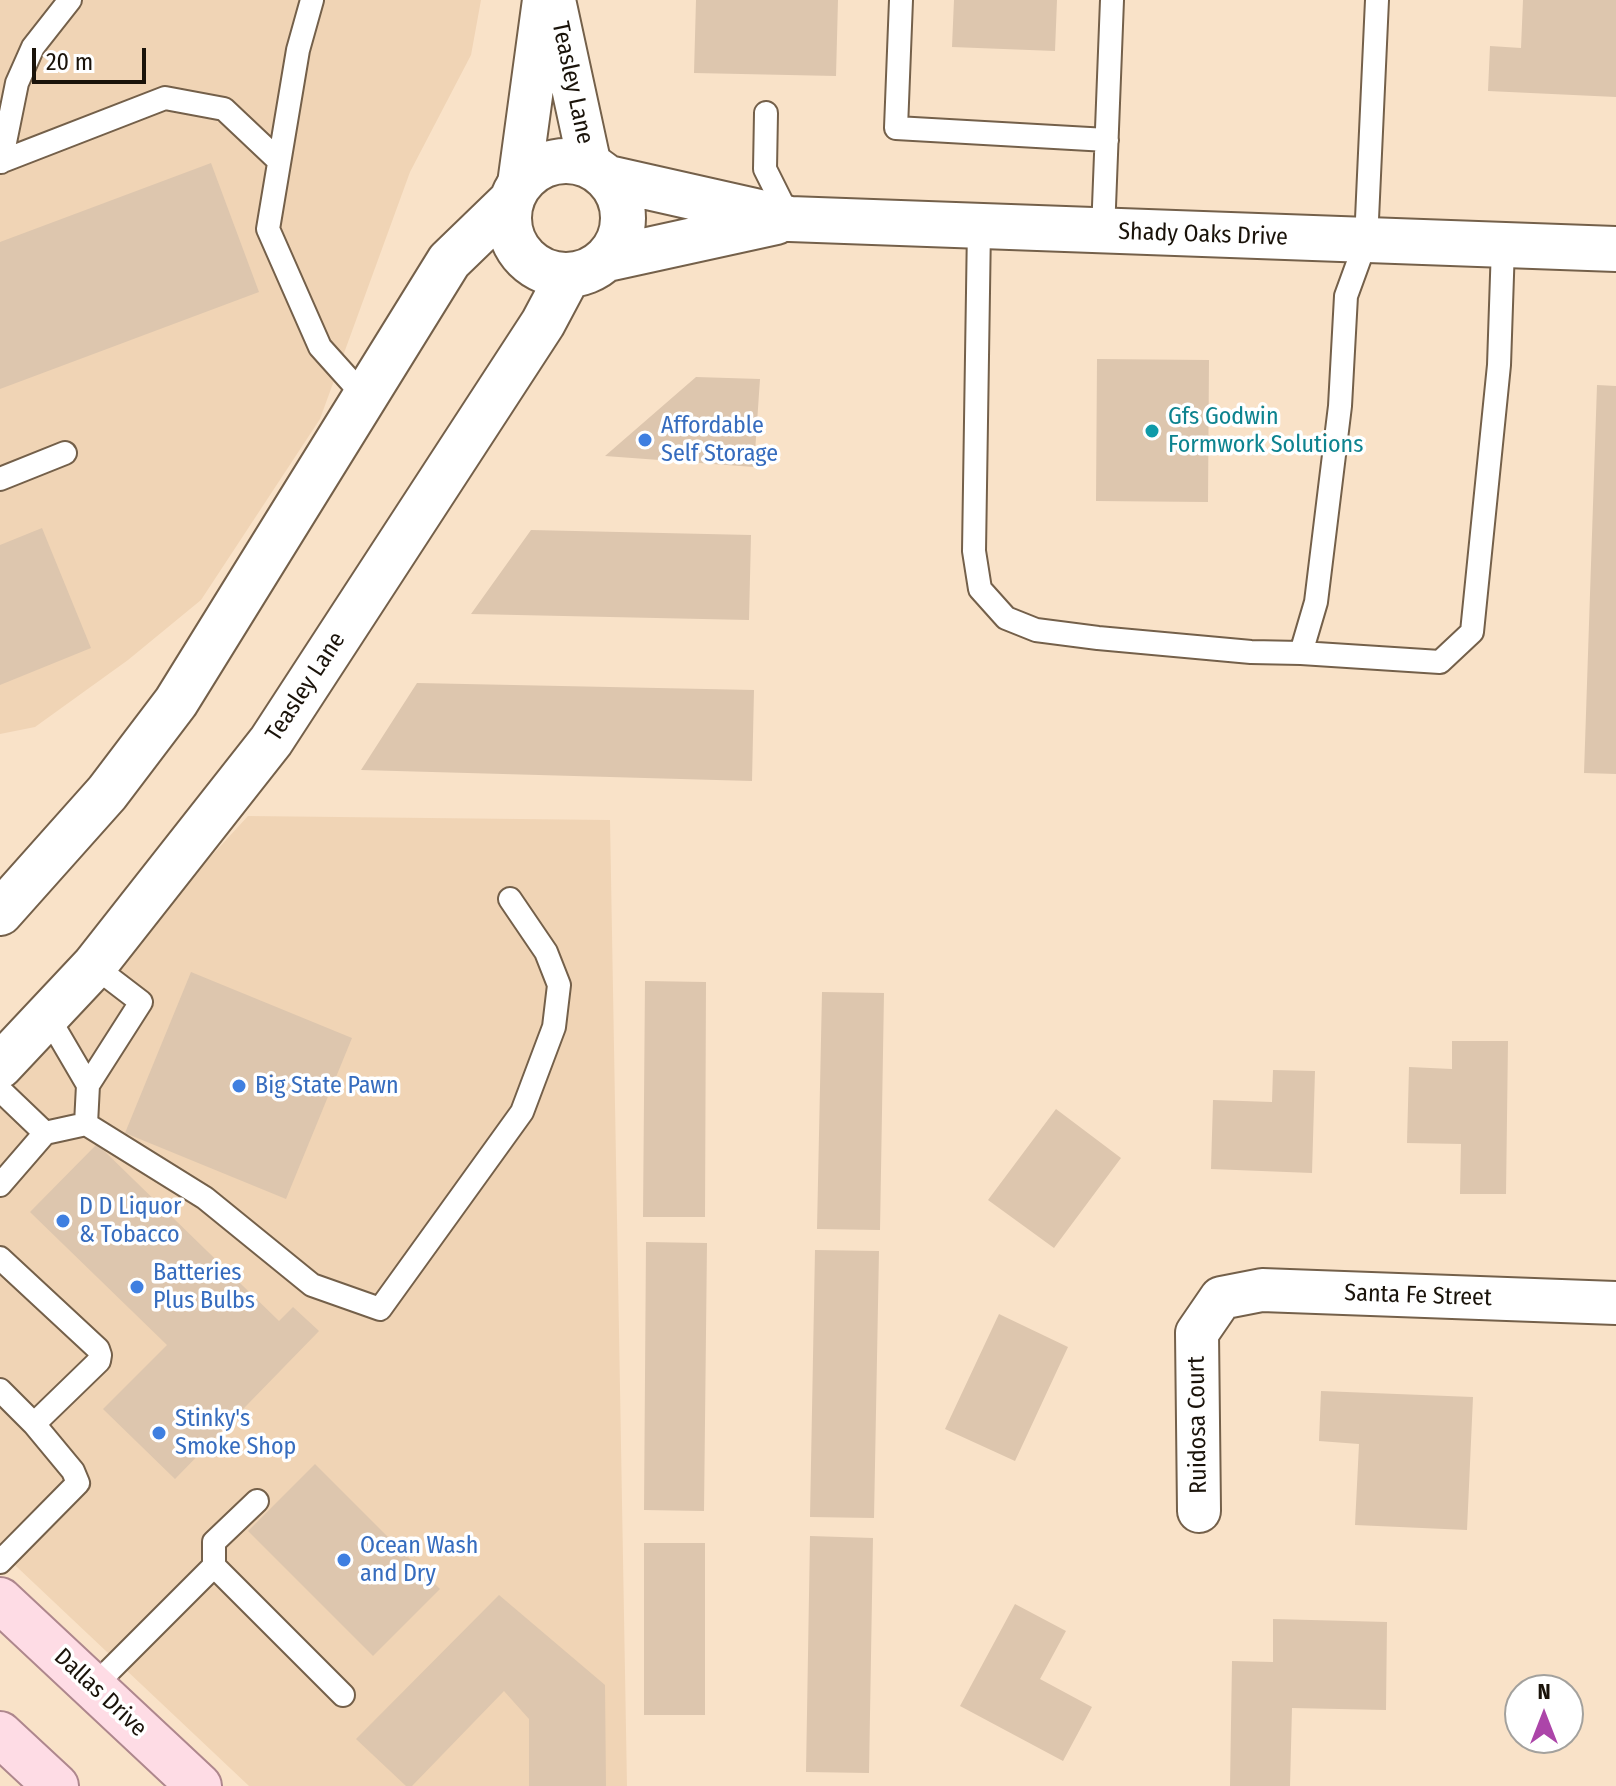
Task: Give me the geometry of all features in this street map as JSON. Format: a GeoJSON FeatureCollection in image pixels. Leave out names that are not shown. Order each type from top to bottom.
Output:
{"type":"FeatureCollection","features":[{"type":"Feature","properties":{"kind":"main road","name":"Dallas Drive"},"geometry":{"type":"LineString","coordinates":[[0,1600],[199,1786]]}},
{"type":"Feature","properties":{"kind":"main road"},"geometry":{"type":"LineString","coordinates":[[0,1734],[56,1786]]}},
{"type":"Feature","properties":{"kind":"street","name":"Teasley Lane"},"geometry":{"type":"LineString","coordinates":[[515,192],[544,0]]}},
{"type":"Feature","properties":{"kind":"street","name":"Teasley Lane"},"geometry":{"type":"LineString","coordinates":[[554,0],[599,172]]}},
{"type":"Feature","properties":{"kind":"street"},"geometry":{"type":"LineString","coordinates":[[0,913],[107,793],[176,702],[449,261],[533,171],[549,163],[568,160],[599,172],[620,197],[624,219],[620,240],[588,267],[550,273],[534,266],[520,253],[511,237],[508,219],[515,192]]}},
{"type":"Feature","properties":{"kind":"street","name":"Shady Oaks Drive"},"geometry":{"type":"LineString","coordinates":[[599,172],[790,219],[1616,249]]}},
{"type":"Feature","properties":{"kind":"street","name":"Shady Oaks Drive"},"geometry":{"type":"LineString","coordinates":[[588,267],[790,219]]}},
{"type":"Feature","properties":{"kind":"street","name":"Teasley Lane"},"geometry":{"type":"LineString","coordinates":[[6,1050],[47,1015],[94,966],[271,741],[534,337],[588,267]]}},
{"type":"Feature","properties":{"kind":"street","name":"Santa Fe Street"},"geometry":{"type":"LineString","coordinates":[[1221,1298],[1262,1290],[1616,1303]]}},
{"type":"Feature","properties":{"kind":"street","name":"Ruidosa Court"},"geometry":{"type":"LineString","coordinates":[[1199,1511],[1197,1333],[1221,1298]]}},
{"type":"Feature","properties":{"kind":"lane"},"geometry":{"type":"LineString","coordinates":[[0,162],[17,83],[33,47],[70,0]]}},
{"type":"Feature","properties":{"kind":"lane"},"geometry":{"type":"LineString","coordinates":[[312,0],[298,50],[268,229],[320,347],[364,396]]}},
{"type":"Feature","properties":{"kind":"lane"},"geometry":{"type":"LineString","coordinates":[[901,0],[896,128],[1107,140]]}},
{"type":"Feature","properties":{"kind":"lane"},"geometry":{"type":"LineString","coordinates":[[1103,232],[1112,0]]}},
{"type":"Feature","properties":{"kind":"lane"},"geometry":{"type":"LineString","coordinates":[[1301,653],[1316,602],[1340,406],[1346,296],[1366,241],[1377,0]]}},
{"type":"Feature","properties":{"kind":"lane"},"geometry":{"type":"LineString","coordinates":[[0,162],[165,98],[224,109],[278,160]]}},
{"type":"Feature","properties":{"kind":"lane"},"geometry":{"type":"LineString","coordinates":[[766,113],[765,169],[790,219]]}},
{"type":"Feature","properties":{"kind":"lane"},"geometry":{"type":"LineString","coordinates":[[979,227],[974,551],[980,589],[1006,618],[1036,630],[1098,638],[1251,652],[1440,662],[1472,632],[1499,365],[1503,246]]}},
{"type":"Feature","properties":{"kind":"lane"},"geometry":{"type":"LineString","coordinates":[[0,479],[65,453]]}},
{"type":"Feature","properties":{"kind":"lane"},"geometry":{"type":"LineString","coordinates":[[0,1185],[45,1133],[86,1124],[205,1198],[312,1285],[380,1309],[522,1112],[554,1027],[559,985],[546,952],[510,899]]}},
{"type":"Feature","properties":{"kind":"lane"},"geometry":{"type":"LineString","coordinates":[[86,1124],[88,1085],[141,1002],[94,966]]}},
{"type":"Feature","properties":{"kind":"lane"},"geometry":{"type":"LineString","coordinates":[[47,1015],[88,1085]]}},
{"type":"Feature","properties":{"kind":"lane"},"geometry":{"type":"LineString","coordinates":[[0,1090],[45,1133]]}},
{"type":"Feature","properties":{"kind":"lane"},"geometry":{"type":"LineString","coordinates":[[0,1258],[98,1349],[100,1355],[99,1361],[34,1424]]}},
{"type":"Feature","properties":{"kind":"lane"},"geometry":{"type":"LineString","coordinates":[[0,1390],[34,1424],[73,1471],[78,1483],[0,1562]]}},
{"type":"Feature","properties":{"kind":"lane"},"geometry":{"type":"LineString","coordinates":[[257,1501],[214,1542],[214,1566],[343,1695]]}},
{"type":"Feature","properties":{"kind":"lane"},"geometry":{"type":"LineString","coordinates":[[93,1687],[214,1566]]}},
{"type":"Feature","properties":{"kind":"shaded area"},"geometry":{"type":"Polygon","coordinates":[[[0,0],[481,0],[471,55],[410,172],[320,419],[201,600],[128,660],[35,727],[0,734],[0,0]]]}},
{"type":"Feature","properties":{"kind":"shaded area"},"geometry":{"type":"Polygon","coordinates":[[[248,816],[610,820],[627,1786],[249,1786],[0,1551],[0,1086],[248,816]]]}},
{"type":"Feature","properties":{"kind":"building"},"geometry":{"type":"Polygon","coordinates":[[[696,0],[838,0],[836,76],[694,73],[696,0]]]}},
{"type":"Feature","properties":{"kind":"building"},"geometry":{"type":"Polygon","coordinates":[[[954,0],[1057,0],[1055,51],[952,47],[954,0]]]}},
{"type":"Feature","properties":{"kind":"building"},"geometry":{"type":"Polygon","coordinates":[[[1523,0],[1616,0],[1616,97],[1488,91],[1490,46],[1521,48],[1523,0]]]}},
{"type":"Feature","properties":{"kind":"building"},"geometry":{"type":"Polygon","coordinates":[[[211,163],[259,292],[0,389],[0,242],[211,163]]]}},
{"type":"Feature","properties":{"kind":"building","name":"Gfs Godwin Formwork Solutions"},"geometry":{"type":"Polygon","coordinates":[[[1097,359],[1209,360],[1208,502],[1096,501],[1097,359]]]}},
{"type":"Feature","properties":{"kind":"building"},"geometry":{"type":"Polygon","coordinates":[[[696,377],[760,379],[754,467],[605,456],[696,377]]]}},
{"type":"Feature","properties":{"kind":"building"},"geometry":{"type":"Polygon","coordinates":[[[1597,385],[1616,386],[1616,774],[1584,773],[1597,385]]]}},
{"type":"Feature","properties":{"kind":"building"},"geometry":{"type":"Polygon","coordinates":[[[42,528],[91,648],[0,685],[0,545],[42,528]]]}},
{"type":"Feature","properties":{"kind":"building"},"geometry":{"type":"Polygon","coordinates":[[[531,530],[751,535],[749,620],[471,614],[531,530]]]}},
{"type":"Feature","properties":{"kind":"building"},"geometry":{"type":"Polygon","coordinates":[[[417,683],[754,690],[752,781],[361,770],[417,683]]]}},
{"type":"Feature","properties":{"kind":"building","name":"Big State Pawn"},"geometry":{"type":"Polygon","coordinates":[[[191,972],[352,1038],[286,1199],[125,1133],[191,972]]]}},
{"type":"Feature","properties":{"kind":"building"},"geometry":{"type":"Polygon","coordinates":[[[645,981],[706,982],[705,1217],[643,1217],[645,981]]]}},
{"type":"Feature","properties":{"kind":"building"},"geometry":{"type":"Polygon","coordinates":[[[822,992],[884,993],[880,1230],[817,1229],[822,992]]]}},
{"type":"Feature","properties":{"kind":"building"},"geometry":{"type":"Polygon","coordinates":[[[1452,1041],[1508,1041],[1506,1194],[1460,1194],[1461,1144],[1407,1143],[1409,1067],[1452,1069],[1452,1041]]]}},
{"type":"Feature","properties":{"kind":"building"},"geometry":{"type":"Polygon","coordinates":[[[1273,1070],[1315,1071],[1312,1173],[1211,1169],[1213,1100],[1272,1102],[1273,1070]]]}},
{"type":"Feature","properties":{"kind":"building"},"geometry":{"type":"Polygon","coordinates":[[[1056,1109],[1121,1158],[1054,1248],[988,1200],[1056,1109]]]}},
{"type":"Feature","properties":{"kind":"building"},"geometry":{"type":"Polygon","coordinates":[[[97,1144],[279,1321],[293,1307],[319,1331],[175,1479],[103,1409],[167,1345],[30,1212],[97,1144]]]}},
{"type":"Feature","properties":{"kind":"building"},"geometry":{"type":"Polygon","coordinates":[[[646,1242],[707,1243],[704,1511],[644,1510],[646,1242]]]}},
{"type":"Feature","properties":{"kind":"building"},"geometry":{"type":"Polygon","coordinates":[[[815,1250],[879,1251],[874,1518],[810,1517],[815,1250]]]}},
{"type":"Feature","properties":{"kind":"building"},"geometry":{"type":"Polygon","coordinates":[[[999,1314],[1068,1347],[1015,1461],[945,1429],[999,1314]]]}},
{"type":"Feature","properties":{"kind":"building"},"geometry":{"type":"Polygon","coordinates":[[[1321,1391],[1473,1397],[1467,1530],[1355,1525],[1359,1444],[1319,1441],[1321,1391]]]}},
{"type":"Feature","properties":{"kind":"building","name":"Ocean Wash and Dry"},"geometry":{"type":"Polygon","coordinates":[[[315,1464],[440,1589],[373,1656],[248,1531],[315,1464]]]}},
{"type":"Feature","properties":{"kind":"building"},"geometry":{"type":"Polygon","coordinates":[[[810,1536],[873,1538],[869,1773],[806,1772],[810,1536]]]}},
{"type":"Feature","properties":{"kind":"building"},"geometry":{"type":"Polygon","coordinates":[[[644,1543],[705,1543],[705,1715],[644,1715],[644,1543]]]}},
{"type":"Feature","properties":{"kind":"building"},"geometry":{"type":"Polygon","coordinates":[[[499,1595],[605,1685],[606,1786],[529,1786],[529,1719],[504,1691],[412,1786],[406,1786],[356,1739],[499,1595]]]}},
{"type":"Feature","properties":{"kind":"building"},"geometry":{"type":"Polygon","coordinates":[[[1015,1604],[1066,1631],[1040,1679],[1092,1707],[1063,1761],[960,1706],[1015,1604]]]}},
{"type":"Feature","properties":{"kind":"building"},"geometry":{"type":"Polygon","coordinates":[[[1273,1619],[1387,1622],[1386,1710],[1292,1708],[1290,1786],[1230,1786],[1232,1661],[1273,1662],[1273,1619]]]}},
{"type":"Feature","properties":{"kind":"place","name":"Gfs Godwin Formwork Solutions"},"geometry":{"type":"Point","coordinates":[1152,431]}},
{"type":"Feature","properties":{"kind":"place","name":"Affordable Self Storage"},"geometry":{"type":"Point","coordinates":[645,440]}},
{"type":"Feature","properties":{"kind":"place","name":"Big State Pawn"},"geometry":{"type":"Point","coordinates":[239,1086]}},
{"type":"Feature","properties":{"kind":"place","name":"D D Liquor & Tobacco"},"geometry":{"type":"Point","coordinates":[63,1221]}},
{"type":"Feature","properties":{"kind":"place","name":"Batteries Plus Bulbs"},"geometry":{"type":"Point","coordinates":[137,1287]}},
{"type":"Feature","properties":{"kind":"place","name":"Stinky's Smoke Shop"},"geometry":{"type":"Point","coordinates":[159,1433]}},
{"type":"Feature","properties":{"kind":"place","name":"Ocean Wash and Dry"},"geometry":{"type":"Point","coordinates":[344,1560]}}]}
